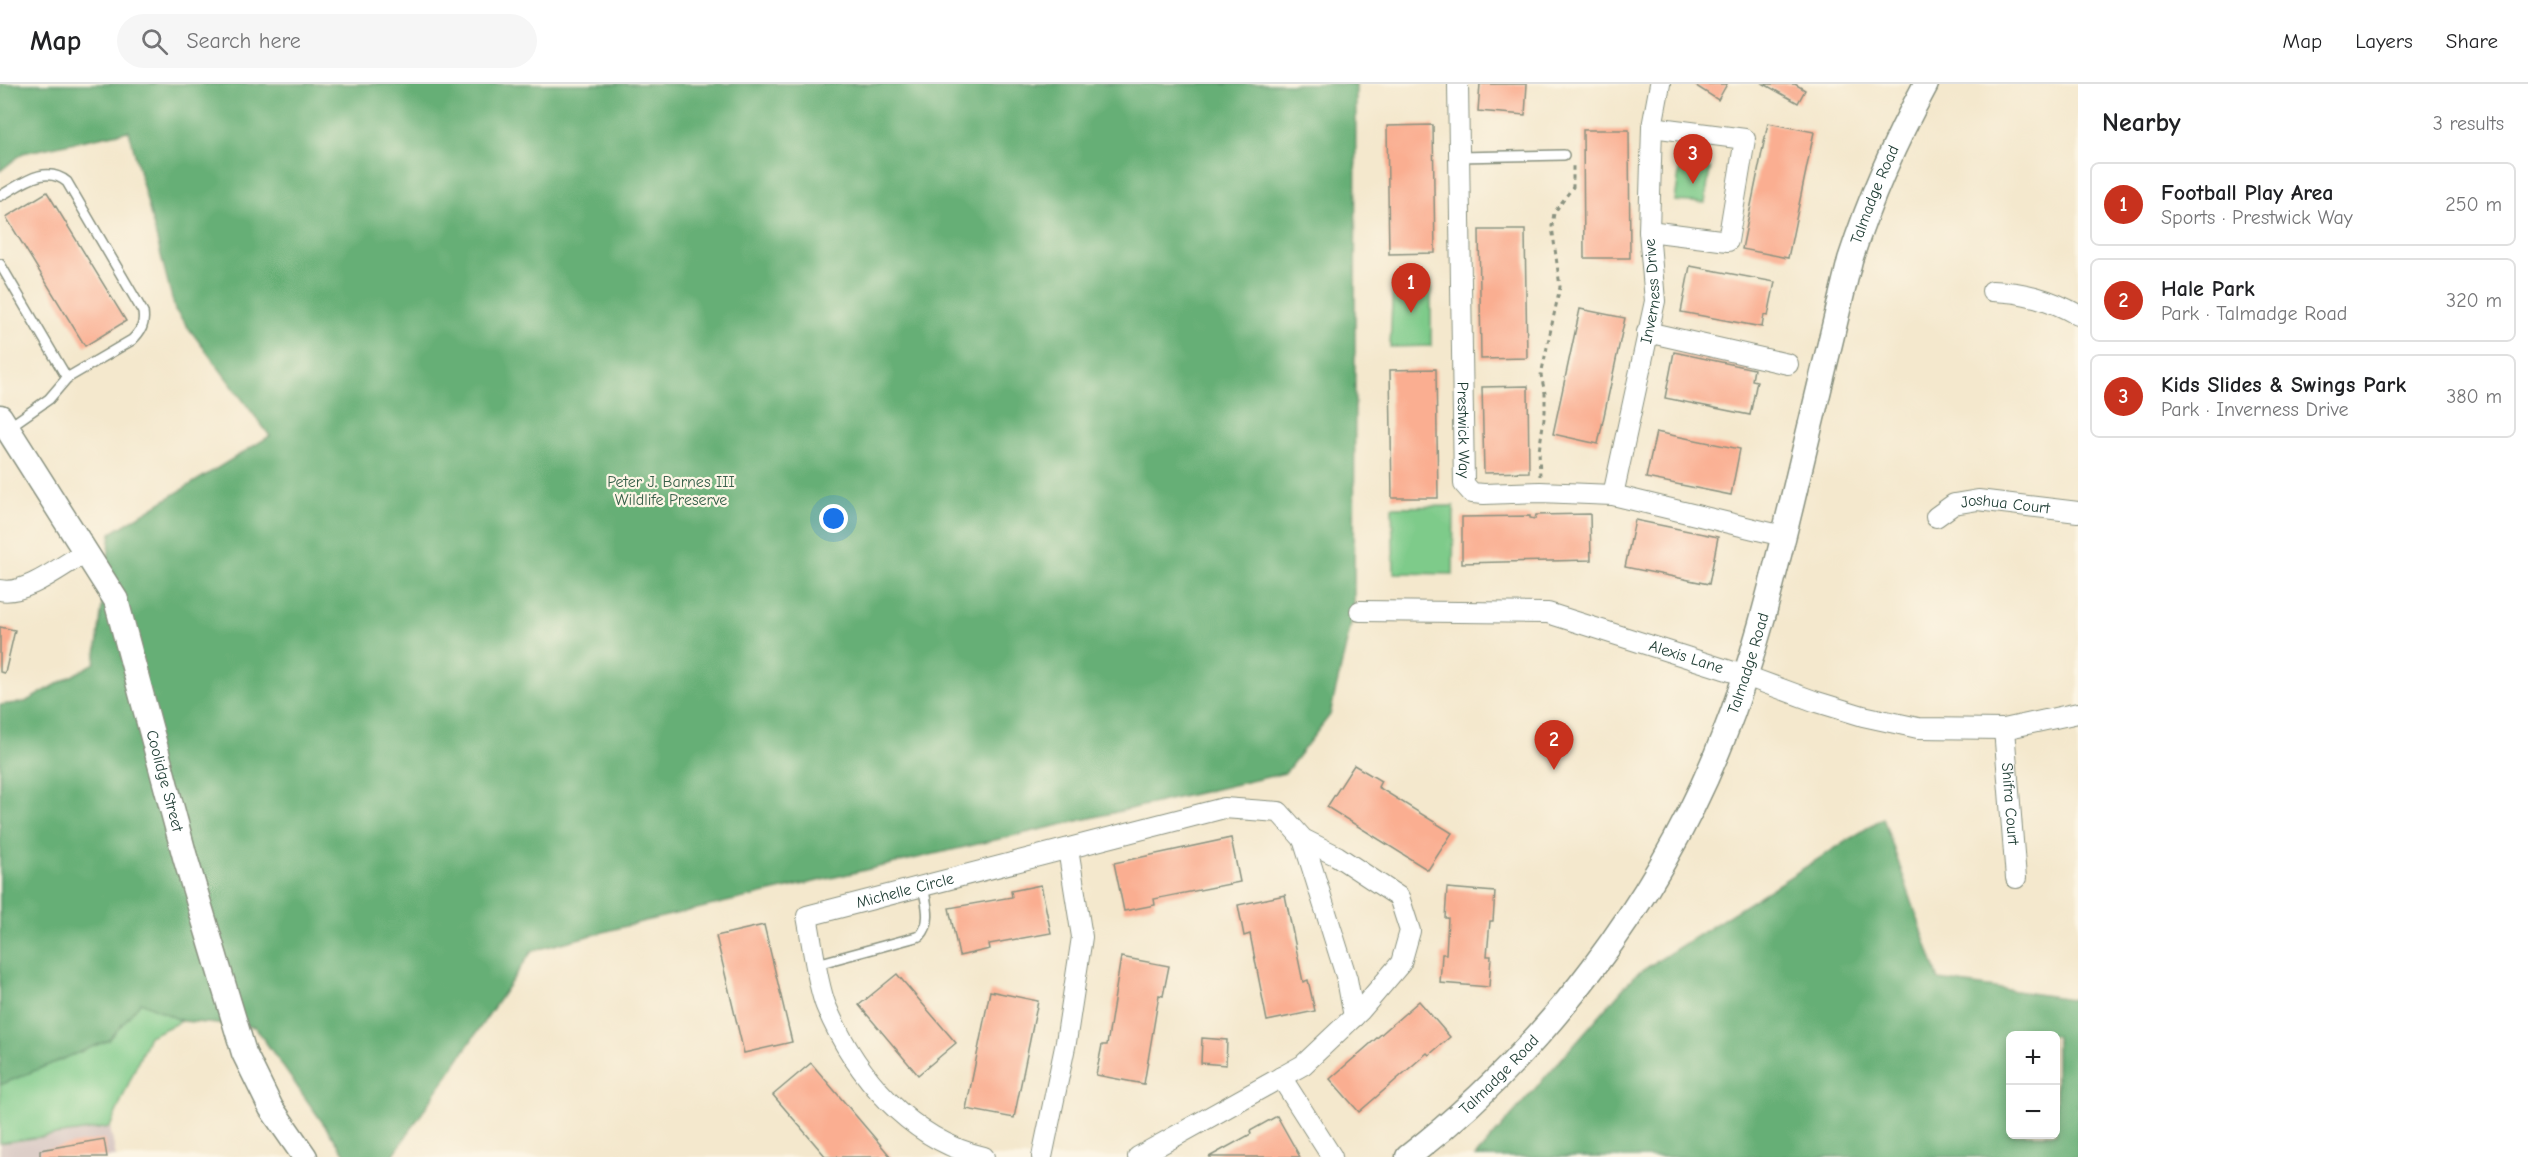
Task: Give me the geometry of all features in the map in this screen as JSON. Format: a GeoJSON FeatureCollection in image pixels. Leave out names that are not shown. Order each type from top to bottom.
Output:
{"type":"FeatureCollection","features":[{"type":"Feature","properties":{"kind":"street","name":"Prestwick Way"},"geometry":{"type":"LineString","coordinates":[[1458,84],[1464,484],[1472,493],[1484,494],[1540,492],[1613,495],[1783,536]]}},
{"type":"Feature","properties":{"kind":"street","name":"Inverness Drive"},"geometry":{"type":"LineString","coordinates":[[1613,495],[1655,302],[1649,231],[1652,127],[1660,84]]}},
{"type":"Feature","properties":{"kind":"street","name":"Talmadge Road"},"geometry":{"type":"LineString","coordinates":[[1408,1157],[1435,1136],[1532,1042],[1581,984],[1623,924],[1666,855],[1695,800],[1723,739],[1746,676],[1783,536],[1850,260],[1869,202],[1890,153],[1926,84]]}},
{"type":"Feature","properties":{"kind":"street"},"geometry":{"type":"LineString","coordinates":[[1649,231],[1728,241],[1745,139],[1652,127]]}},
{"type":"Feature","properties":{"kind":"street"},"geometry":{"type":"LineString","coordinates":[[1992,291],[2015,292],[2042,298],[2078,315]]}},
{"type":"Feature","properties":{"kind":"street"},"geometry":{"type":"LineString","coordinates":[[1647,332],[1788,364]]}},
{"type":"Feature","properties":{"kind":"street","name":"Coolidge Street"},"geometry":{"type":"LineString","coordinates":[[4,423],[116,600],[185,857],[244,1053],[271,1108],[305,1157]]}},
{"type":"Feature","properties":{"kind":"street","name":"Joshua Court"},"geometry":{"type":"LineString","coordinates":[[1936,518],[1954,504],[1978,500],[2078,512]]}},
{"type":"Feature","properties":{"kind":"street"},"geometry":{"type":"LineString","coordinates":[[0,590],[8,592],[30,585],[86,552]]}},
{"type":"Feature","properties":{"kind":"street","name":"Alexis Lane"},"geometry":{"type":"LineString","coordinates":[[1359,611],[1548,613],[1863,716],[1918,728],[2004,729],[2078,712]]}},
{"type":"Feature","properties":{"kind":"street","name":"Shifra Court"},"geometry":{"type":"LineString","coordinates":[[2004,729],[2016,878]]}},
{"type":"Feature","properties":{"kind":"street","name":"Michelle Circle"},"geometry":{"type":"LineString","coordinates":[[984,1157],[962,1152],[912,1124],[860,1070],[826,1005],[807,916],[1224,808],[1279,812],[1303,839],[1337,856],[1399,897],[1410,931],[1401,963],[1354,1017],[1303,1065],[1138,1157]]}},
{"type":"Feature","properties":{"kind":"street","name":"Michelle Circle"},"geometry":{"type":"LineString","coordinates":[[1303,839],[1347,979],[1354,1017]]}},
{"type":"Feature","properties":{"kind":"street"},"geometry":{"type":"LineString","coordinates":[[1042,1157],[1066,1042],[1082,937],[1068,849]]}},
{"type":"Feature","properties":{"kind":"street"},"geometry":{"type":"LineString","coordinates":[[1281,1077],[1332,1157]]}},
{"type":"Feature","properties":{"kind":"lane"},"geometry":{"type":"LineString","coordinates":[[1458,157],[1564,155]]}},
{"type":"Feature","properties":{"kind":"lane"},"geometry":{"type":"LineString","coordinates":[[0,196],[35,176],[58,175],[67,182],[143,312],[144,321],[140,332],[132,340],[68,378],[50,399],[4,423]]}},
{"type":"Feature","properties":{"kind":"lane"},"geometry":{"type":"LineString","coordinates":[[0,264],[68,378]]}},
{"type":"Feature","properties":{"kind":"lane"},"geometry":{"type":"LineString","coordinates":[[817,964],[920,936],[928,922],[923,886]]}},
{"type":"Feature","properties":{"kind":"path"},"geometry":{"type":"LineString","coordinates":[[1540,492],[1539,451],[1545,402],[1541,375],[1560,287],[1552,226],[1554,213],[1573,187],[1572,154],[1564,155]]}},
{"type":"Feature","properties":{"kind":"shaded area"},"geometry":{"type":"Polygon","coordinates":[[[110,1127],[116,1157],[0,1157],[0,1143],[110,1127]]]}},
{"type":"Feature","properties":{"kind":"green space","name":"Peter J. Barnes III Wildlife Preserve"},"geometry":{"type":"Polygon","coordinates":[[[0,84],[1356,84],[1354,611],[1330,715],[1285,773],[645,921],[532,951],[392,1157],[347,1157],[255,1027],[182,1021],[141,1002],[109,1040],[0,1085],[0,705],[25,702],[95,663],[111,533],[270,436],[175,310],[129,131],[23,153],[0,171],[0,84]]]}},
{"type":"Feature","properties":{"kind":"green space"},"geometry":{"type":"Polygon","coordinates":[[[1680,166],[1710,168],[1705,203],[1675,201],[1680,166]]]}},
{"type":"Feature","properties":{"kind":"green space"},"geometry":{"type":"Polygon","coordinates":[[[1393,279],[1431,281],[1431,346],[1390,347],[1393,279]]]}},
{"type":"Feature","properties":{"kind":"green space"},"geometry":{"type":"Polygon","coordinates":[[[1454,506],[1453,574],[1394,573],[1392,507],[1454,506]]]}},
{"type":"Feature","properties":{"kind":"green space"},"geometry":{"type":"Polygon","coordinates":[[[1883,818],[1939,980],[2078,1000],[2078,1157],[1475,1157],[1635,975],[1883,818]]]}},
{"type":"Feature","properties":{"kind":"green space"},"geometry":{"type":"Polygon","coordinates":[[[141,1001],[182,1021],[149,1036],[110,1127],[0,1143],[0,1085],[109,1040],[141,1001]]]}},
{"type":"Feature","properties":{"kind":"building"},"geometry":{"type":"Polygon","coordinates":[[[1480,84],[1527,84],[1525,115],[1478,111],[1480,84]]]}},
{"type":"Feature","properties":{"kind":"building"},"geometry":{"type":"Polygon","coordinates":[[[1693,84],[1727,84],[1718,100],[1693,84]]]}},
{"type":"Feature","properties":{"kind":"building"},"geometry":{"type":"Polygon","coordinates":[[[1764,84],[1795,84],[1805,90],[1798,103],[1764,84]]]}},
{"type":"Feature","properties":{"kind":"building"},"geometry":{"type":"Polygon","coordinates":[[[1768,123],[1814,132],[1788,258],[1742,249],[1768,123]]]}},
{"type":"Feature","properties":{"kind":"building"},"geometry":{"type":"Polygon","coordinates":[[[1433,125],[1435,253],[1389,254],[1387,126],[1433,125]]]}},
{"type":"Feature","properties":{"kind":"building"},"geometry":{"type":"Polygon","coordinates":[[[1583,130],[1629,130],[1630,258],[1584,258],[1583,130]]]}},
{"type":"Feature","properties":{"kind":"building"},"geometry":{"type":"Polygon","coordinates":[[[47,192],[126,321],[85,346],[6,217],[47,192]]]}},
{"type":"Feature","properties":{"kind":"building"},"geometry":{"type":"Polygon","coordinates":[[[1479,230],[1525,230],[1527,358],[1481,359],[1479,230]]]}},
{"type":"Feature","properties":{"kind":"building"},"geometry":{"type":"Polygon","coordinates":[[[1690,266],[1775,282],[1768,316],[1764,315],[1762,327],[1681,312],[1690,266]]]}},
{"type":"Feature","properties":{"kind":"building"},"geometry":{"type":"Polygon","coordinates":[[[1580,309],[1625,318],[1598,444],[1553,434],[1580,309]]]}},
{"type":"Feature","properties":{"kind":"building"},"geometry":{"type":"Polygon","coordinates":[[[1674,352],[1754,369],[1752,380],[1757,381],[1750,415],[1665,398],[1674,352]]]}},
{"type":"Feature","properties":{"kind":"building"},"geometry":{"type":"Polygon","coordinates":[[[1436,369],[1438,498],[1392,498],[1390,370],[1436,369]]]}},
{"type":"Feature","properties":{"kind":"building"},"geometry":{"type":"Polygon","coordinates":[[[1528,386],[1529,472],[1484,473],[1482,387],[1528,386]]]}},
{"type":"Feature","properties":{"kind":"building"},"geometry":{"type":"Polygon","coordinates":[[[1656,432],[1740,449],[1731,495],[1646,478],[1656,432]]]}},
{"type":"Feature","properties":{"kind":"building"},"geometry":{"type":"Polygon","coordinates":[[[1590,514],[1591,560],[1462,563],[1462,517],[1530,516],[1535,519],[1536,515],[1590,514]]]}},
{"type":"Feature","properties":{"kind":"building"},"geometry":{"type":"Polygon","coordinates":[[[1635,520],[1718,537],[1709,584],[1625,567],[1635,520]]]}},
{"type":"Feature","properties":{"kind":"building"},"geometry":{"type":"Polygon","coordinates":[[[0,627],[15,630],[5,673],[0,672],[0,627]]]}},
{"type":"Feature","properties":{"kind":"building"},"geometry":{"type":"Polygon","coordinates":[[[1354,765],[1381,781],[1378,787],[1452,833],[1428,870],[1327,807],[1354,765]]]}},
{"type":"Feature","properties":{"kind":"building"},"geometry":{"type":"Polygon","coordinates":[[[1231,838],[1240,882],[1154,899],[1155,905],[1124,911],[1114,863],[1231,838]]]}},
{"type":"Feature","properties":{"kind":"building"},"geometry":{"type":"Polygon","coordinates":[[[1041,885],[1051,933],[989,944],[990,949],[959,956],[949,908],[1012,897],[1011,891],[1041,885]]]}},
{"type":"Feature","properties":{"kind":"building"},"geometry":{"type":"Polygon","coordinates":[[[1447,888],[1495,892],[1487,956],[1491,956],[1489,987],[1440,983],[1442,954],[1446,954],[1447,888]]]}},
{"type":"Feature","properties":{"kind":"building"},"geometry":{"type":"Polygon","coordinates":[[[1285,895],[1303,982],[1308,980],[1315,1011],[1267,1021],[1250,934],[1244,936],[1238,905],[1285,895]]]}},
{"type":"Feature","properties":{"kind":"building"},"geometry":{"type":"Polygon","coordinates":[[[764,925],[792,1042],[744,1053],[716,936],[764,925]]]}},
{"type":"Feature","properties":{"kind":"building"},"geometry":{"type":"Polygon","coordinates":[[[1121,957],[1169,966],[1163,996],[1159,995],[1144,1084],[1096,1075],[1102,1045],[1107,1045],[1121,957]]]}},
{"type":"Feature","properties":{"kind":"building"},"geometry":{"type":"Polygon","coordinates":[[[897,974],[956,1043],[918,1075],[859,1005],[897,974]]]}},
{"type":"Feature","properties":{"kind":"building"},"geometry":{"type":"Polygon","coordinates":[[[990,991],[1038,1001],[1014,1118],[966,1109],[990,991]]]}},
{"type":"Feature","properties":{"kind":"building"},"geometry":{"type":"Polygon","coordinates":[[[1419,1001],[1450,1037],[1429,1055],[1427,1053],[1359,1112],[1330,1079],[1419,1001]]]}},
{"type":"Feature","properties":{"kind":"building"},"geometry":{"type":"Polygon","coordinates":[[[1202,1038],[1227,1040],[1226,1065],[1201,1063],[1202,1038]]]}},
{"type":"Feature","properties":{"kind":"building"},"geometry":{"type":"Polygon","coordinates":[[[811,1063],[891,1157],[826,1157],[773,1095],[811,1063]]]}},
{"type":"Feature","properties":{"kind":"building"},"geometry":{"type":"Polygon","coordinates":[[[1277,1116],[1300,1157],[1209,1157],[1251,1134],[1250,1131],[1277,1116]]]}},
{"type":"Feature","properties":{"kind":"building"},"geometry":{"type":"Polygon","coordinates":[[[104,1139],[107,1157],[40,1157],[40,1150],[104,1139]]]}},
{"type":"Feature","properties":{"kind":"place","name":"Kids Slides & Swings Park"},"geometry":{"type":"Point","coordinates":[1693,184]}},
{"type":"Feature","properties":{"kind":"place","name":"Football Play Area"},"geometry":{"type":"Point","coordinates":[1411,313]}},
{"type":"Feature","properties":{"kind":"place","name":"Hale Park"},"geometry":{"type":"Point","coordinates":[1554,770]}}]}
